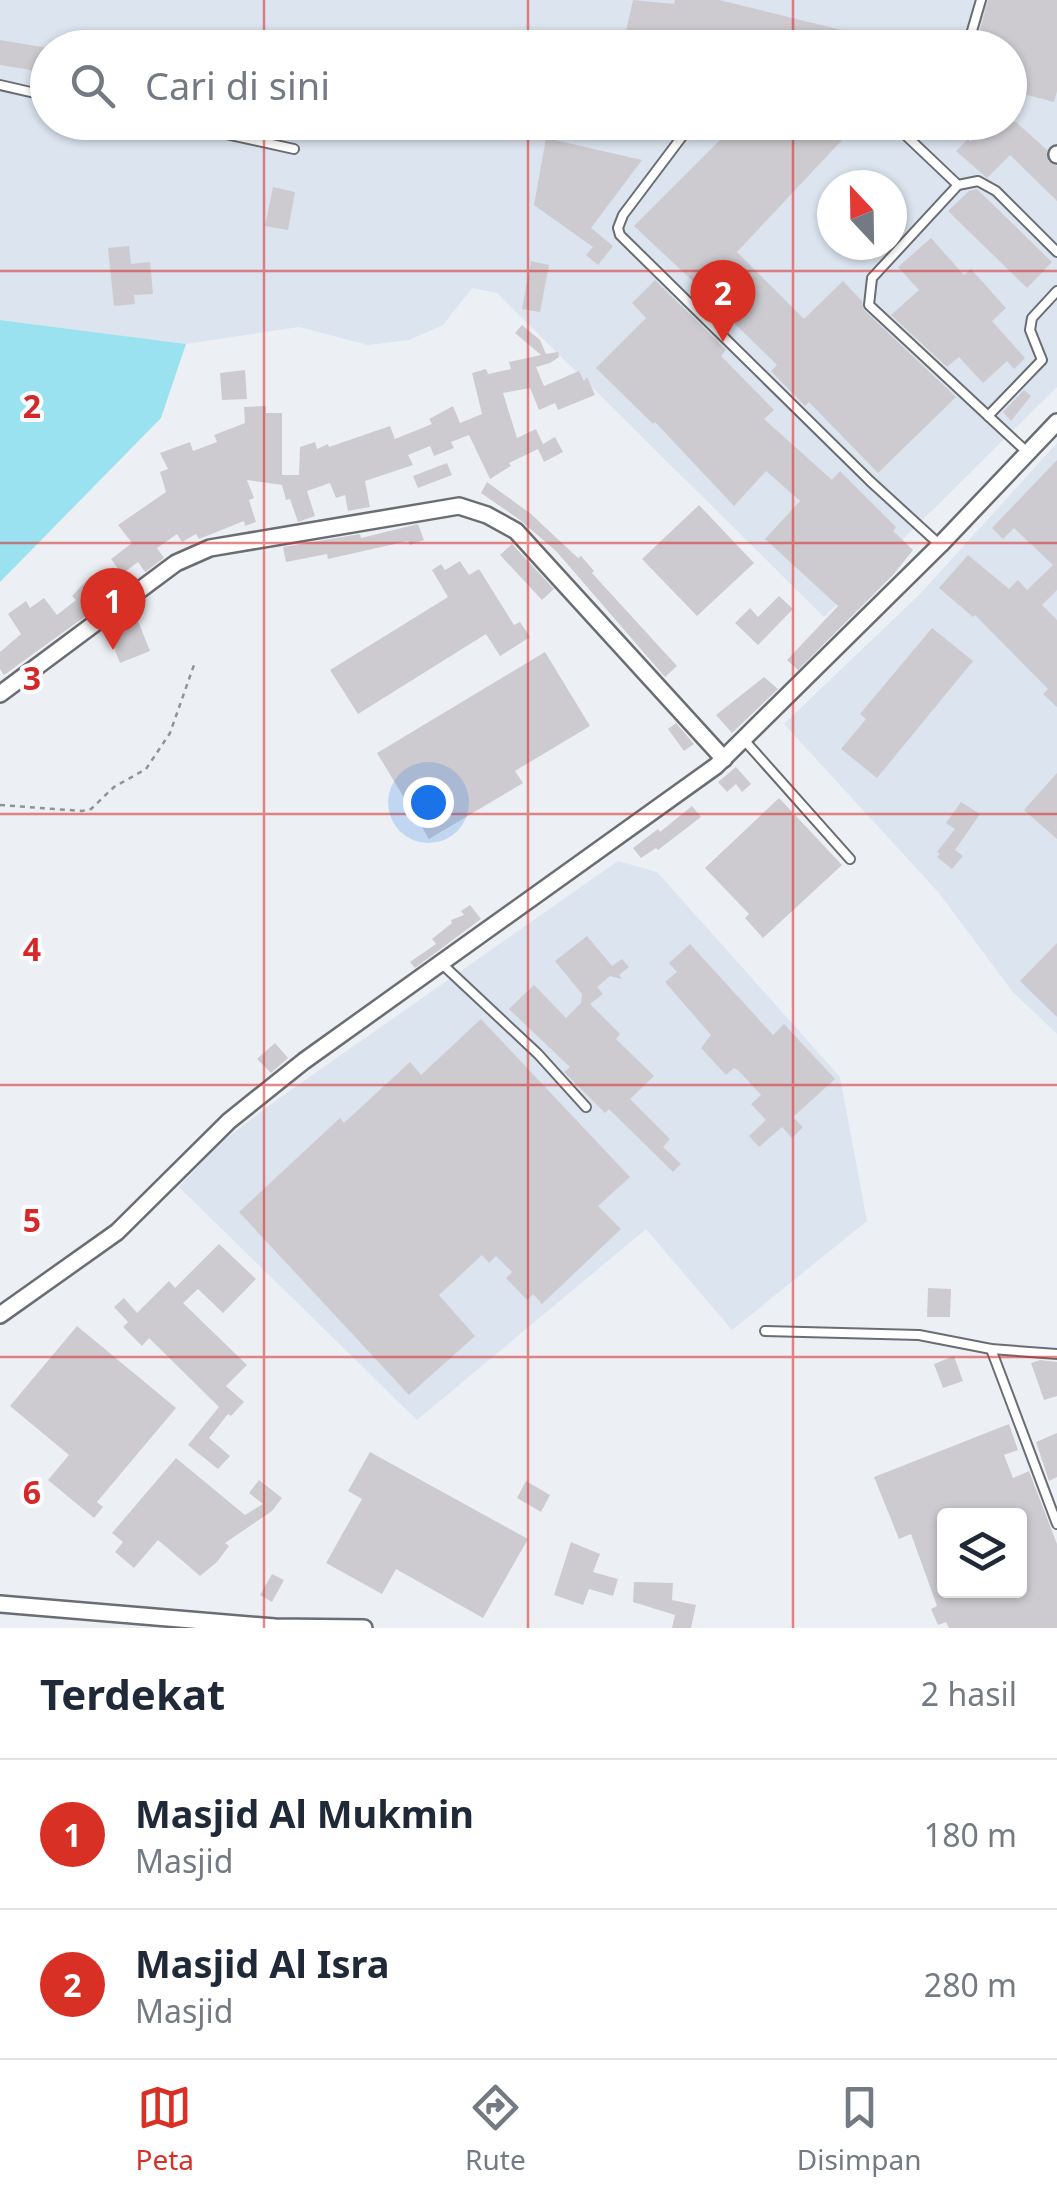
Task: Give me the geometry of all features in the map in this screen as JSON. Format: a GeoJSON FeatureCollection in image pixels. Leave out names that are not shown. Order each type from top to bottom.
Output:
{"type":"FeatureCollection","features":[{"type":"Feature","properties":{"kind":"street"},"geometry":{"type":"LineString","coordinates":[[0,1315],[117,1232],[230,1120],[304,1061],[724,759],[940,545],[1057,422]]}},
{"type":"Feature","properties":{"kind":"street"},"geometry":{"type":"LineString","coordinates":[[0,694],[176,563],[210,548],[459,506],[487,514],[516,532],[724,759]]}},
{"type":"Feature","properties":{"kind":"street"},"geometry":{"type":"LineString","coordinates":[[0,1604],[275,1627],[364,1628]]}},
{"type":"Feature","properties":{"kind":"lane"},"geometry":{"type":"LineString","coordinates":[[972,30],[980,0]]}},
{"type":"Feature","properties":{"kind":"lane"},"geometry":{"type":"LineString","coordinates":[[0,85],[30,92]]}},
{"type":"Feature","properties":{"kind":"lane"},"geometry":{"type":"LineString","coordinates":[[253,140],[294,149]]}},
{"type":"Feature","properties":{"kind":"lane"},"geometry":{"type":"LineString","coordinates":[[679,140],[623,215],[618,228],[620,235],[940,545]]}},
{"type":"Feature","properties":{"kind":"lane"},"geometry":{"type":"LineString","coordinates":[[910,140],[958,186]]}},
{"type":"Feature","properties":{"kind":"lane"},"geometry":{"type":"LineString","coordinates":[[1028,453],[869,305],[872,278],[958,186],[978,181],[996,191],[1057,252]]}},
{"type":"Feature","properties":{"kind":"lane"},"geometry":{"type":"LineString","coordinates":[[988,416],[1042,360],[1030,330],[1032,318],[1057,291]]}},
{"type":"Feature","properties":{"kind":"lane"},"geometry":{"type":"LineString","coordinates":[[745,741],[850,859]]}},
{"type":"Feature","properties":{"kind":"lane"},"geometry":{"type":"LineString","coordinates":[[442,964],[538,1054],[586,1107]]}},
{"type":"Feature","properties":{"kind":"lane"},"geometry":{"type":"LineString","coordinates":[[766,1331],[919,1335],[990,1348],[1057,1354]]}},
{"type":"Feature","properties":{"kind":"lane"},"geometry":{"type":"LineString","coordinates":[[990,1348],[1057,1524]]}},
{"type":"Feature","properties":{"kind":"path"},"geometry":{"type":"LineString","coordinates":[[0,805],[91,809],[114,787],[146,770],[170,733],[194,665]]}},
{"type":"Feature","properties":{"kind":"shaded area"},"geometry":{"type":"Polygon","coordinates":[[[0,0],[1057,0],[1057,387],[824,617],[497,293],[472,288],[443,325],[409,340],[368,345],[299,327],[186,344],[0,320],[0,0]]]}},
{"type":"Feature","properties":{"kind":"shaded area"},"geometry":{"type":"Polygon","coordinates":[[[1057,443],[1057,1034],[1012,991],[939,893],[784,724],[921,593],[1057,443]]]}},
{"type":"Feature","properties":{"kind":"shaded area"},"geometry":{"type":"Polygon","coordinates":[[[618,861],[657,872],[840,1077],[867,1221],[732,1330],[646,1229],[417,1420],[179,1187],[220,1143],[278,1099],[618,861]]]}},
{"type":"Feature","properties":{"kind":"water"},"geometry":{"type":"Polygon","coordinates":[[[0,320],[186,344],[161,418],[0,582],[0,320]]]}},
{"type":"Feature","properties":{"kind":"building"},"geometry":{"type":"Polygon","coordinates":[[[633,0],[674,4],[675,0],[719,0],[841,30],[626,30],[633,0]]]}},
{"type":"Feature","properties":{"kind":"building"},"geometry":{"type":"Polygon","coordinates":[[[988,0],[1057,0],[1054,102],[1027,95],[1027,30],[980,30],[988,0]]]}},
{"type":"Feature","properties":{"kind":"building"},"geometry":{"type":"Polygon","coordinates":[[[0,40],[30,45],[30,70],[0,65],[0,40]]]}},
{"type":"Feature","properties":{"kind":"building"},"geometry":{"type":"Polygon","coordinates":[[[1027,132],[1047,150],[1048,161],[1057,166],[1057,201],[1010,155],[987,178],[956,151],[967,140],[1027,140],[1027,132]]]}},
{"type":"Feature","properties":{"kind":"building"},"geometry":{"type":"Polygon","coordinates":[[[546,140],[642,160],[591,228],[613,246],[598,265],[586,255],[593,247],[534,205],[546,140]]]}},
{"type":"Feature","properties":{"kind":"building"},"geometry":{"type":"Polygon","coordinates":[[[720,140],[842,140],[737,252],[804,319],[843,281],[862,301],[864,310],[956,397],[878,473],[809,402],[805,406],[771,371],[777,365],[722,311],[748,286],[725,263],[700,288],[634,226],[720,140]]]}},
{"type":"Feature","properties":{"kind":"building"},"geometry":{"type":"Polygon","coordinates":[[[273,187],[295,192],[288,230],[265,226],[273,187]]]}},
{"type":"Feature","properties":{"kind":"building"},"geometry":{"type":"Polygon","coordinates":[[[977,189],[1052,262],[1027,288],[948,211],[969,191],[977,189]]]}},
{"type":"Feature","properties":{"kind":"building"},"geometry":{"type":"Polygon","coordinates":[[[931,238],[964,275],[971,269],[1006,308],[992,321],[1025,358],[1014,369],[1007,361],[983,383],[959,357],[947,367],[891,315],[919,290],[898,267],[931,238]]]}},
{"type":"Feature","properties":{"kind":"building"},"geometry":{"type":"Polygon","coordinates":[[[129,246],[131,264],[150,262],[153,294],[134,295],[135,304],[114,306],[108,248],[129,246]]]}},
{"type":"Feature","properties":{"kind":"building"},"geometry":{"type":"Polygon","coordinates":[[[531,261],[549,265],[540,312],[522,309],[531,261]]]}},
{"type":"Feature","properties":{"kind":"building"},"geometry":{"type":"Polygon","coordinates":[[[655,280],[726,350],[721,356],[774,410],[764,419],[832,480],[840,471],[896,527],[893,531],[913,550],[798,670],[787,660],[838,606],[765,539],[800,501],[766,471],[734,506],[655,422],[596,368],[646,318],[632,303],[655,280]]]}},
{"type":"Feature","properties":{"kind":"building"},"geometry":{"type":"Polygon","coordinates":[[[522,325],[540,340],[546,354],[558,352],[559,357],[536,367],[544,386],[579,371],[584,381],[587,377],[595,395],[558,410],[555,403],[539,410],[530,388],[503,393],[517,438],[536,429],[543,444],[555,437],[563,452],[544,462],[538,449],[509,463],[511,466],[490,479],[469,435],[451,442],[454,448],[434,456],[430,446],[408,455],[413,465],[365,481],[370,507],[348,511],[345,495],[336,498],[330,483],[307,491],[315,516],[298,522],[282,485],[247,480],[254,498],[249,500],[256,522],[245,526],[244,521],[199,539],[196,534],[182,542],[177,534],[157,548],[164,558],[145,572],[138,562],[122,574],[111,559],[132,543],[118,525],[166,492],[160,472],[168,469],[160,453],[190,442],[193,451],[217,442],[214,435],[245,423],[244,407],[266,406],[266,413],[282,413],[282,475],[299,475],[300,447],[315,442],[317,449],[328,444],[329,447],[390,426],[395,439],[432,424],[429,419],[453,406],[460,423],[482,414],[472,373],[511,369],[509,362],[541,355],[515,333],[522,325]]]}},
{"type":"Feature","properties":{"kind":"building"},"geometry":{"type":"Polygon","coordinates":[[[245,370],[247,399],[222,400],[220,373],[245,370]]]}},
{"type":"Feature","properties":{"kind":"building"},"geometry":{"type":"Polygon","coordinates":[[[1024,390],[1031,396],[1011,421],[1003,412],[1024,390]]]}},
{"type":"Feature","properties":{"kind":"building"},"geometry":{"type":"Polygon","coordinates":[[[1057,460],[1057,590],[1042,605],[1057,620],[1057,707],[1043,694],[1048,689],[975,615],[939,588],[968,555],[1009,589],[1018,580],[1027,590],[1053,565],[1014,528],[1003,539],[992,528],[1057,460]]]}},
{"type":"Feature","properties":{"kind":"building"},"geometry":{"type":"Polygon","coordinates":[[[447,463],[452,475],[418,488],[413,476],[447,463]]]}},
{"type":"Feature","properties":{"kind":"building"},"geometry":{"type":"Polygon","coordinates":[[[487,482],[531,514],[578,558],[581,556],[677,666],[665,677],[556,551],[481,493],[487,482]]]}},
{"type":"Feature","properties":{"kind":"building"},"geometry":{"type":"Polygon","coordinates":[[[699,505],[754,563],[697,616],[642,559],[699,505]]]}},
{"type":"Feature","properties":{"kind":"building"},"geometry":{"type":"Polygon","coordinates":[[[418,524],[424,540],[410,545],[408,541],[328,559],[327,554],[286,562],[283,547],[360,534],[361,538],[418,524]]]}},
{"type":"Feature","properties":{"kind":"building"},"geometry":{"type":"Polygon","coordinates":[[[512,544],[554,589],[542,600],[500,555],[512,544]]]}},
{"type":"Feature","properties":{"kind":"building"},"geometry":{"type":"Polygon","coordinates":[[[460,561],[469,575],[479,569],[514,625],[520,622],[530,637],[500,656],[486,634],[358,714],[330,670],[448,597],[432,570],[441,564],[445,570],[460,561]]]}},
{"type":"Feature","properties":{"kind":"building"},"geometry":{"type":"Polygon","coordinates":[[[92,575],[112,597],[4,675],[0,652],[21,634],[8,614],[26,601],[30,608],[44,598],[57,615],[76,600],[72,596],[92,575]]]}},
{"type":"Feature","properties":{"kind":"building"},"geometry":{"type":"Polygon","coordinates":[[[779,596],[793,609],[758,645],[735,623],[750,608],[758,617],[779,596]]]}},
{"type":"Feature","properties":{"kind":"building"},"geometry":{"type":"Polygon","coordinates":[[[138,621],[150,651],[120,663],[108,633],[138,621]]]}},
{"type":"Feature","properties":{"kind":"building"},"geometry":{"type":"Polygon","coordinates":[[[932,628],[973,661],[877,778],[841,749],[866,719],[860,714],[932,628]]]}},
{"type":"Feature","properties":{"kind":"building"},"geometry":{"type":"Polygon","coordinates":[[[545,652],[590,726],[515,771],[523,783],[429,839],[377,753],[545,652]]]}},
{"type":"Feature","properties":{"kind":"building"},"geometry":{"type":"Polygon","coordinates":[[[764,677],[778,689],[732,733],[716,715],[764,677]]]}},
{"type":"Feature","properties":{"kind":"building"},"geometry":{"type":"Polygon","coordinates":[[[676,723],[694,744],[684,751],[668,729],[676,723]]]}},
{"type":"Feature","properties":{"kind":"building"},"geometry":{"type":"Polygon","coordinates":[[[736,767],[751,784],[742,792],[736,784],[727,792],[718,782],[736,767]]]}},
{"type":"Feature","properties":{"kind":"building"},"geometry":{"type":"Polygon","coordinates":[[[1057,773],[1057,839],[1024,810],[1057,773]]]}},
{"type":"Feature","properties":{"kind":"building"},"geometry":{"type":"Polygon","coordinates":[[[779,798],[842,865],[763,938],[745,918],[749,914],[705,868],[779,798]]]}},
{"type":"Feature","properties":{"kind":"building"},"geometry":{"type":"Polygon","coordinates":[[[961,802],[980,814],[955,850],[963,856],[952,869],[937,857],[937,852],[955,829],[946,823],[961,802]]]}},
{"type":"Feature","properties":{"kind":"building"},"geometry":{"type":"Polygon","coordinates":[[[692,806],[701,817],[641,858],[633,848],[692,806]]]}},
{"type":"Feature","properties":{"kind":"building"},"geometry":{"type":"Polygon","coordinates":[[[470,905],[481,919],[415,968],[410,962],[436,944],[432,939],[451,920],[464,915],[461,911],[470,905]]]}},
{"type":"Feature","properties":{"kind":"building"},"geometry":{"type":"Polygon","coordinates":[[[587,936],[612,966],[622,959],[629,967],[619,975],[622,979],[610,976],[597,987],[603,994],[590,1004],[620,1034],[616,1039],[654,1076],[630,1099],[670,1139],[663,1147],[681,1164],[673,1172],[609,1109],[605,1113],[564,1072],[570,1067],[509,1009],[534,985],[566,1018],[581,1003],[582,994],[555,961],[587,936]]]}},
{"type":"Feature","properties":{"kind":"building"},"geometry":{"type":"Polygon","coordinates":[[[1057,943],[1057,1017],[1020,981],[1057,943]]]}},
{"type":"Feature","properties":{"kind":"building"},"geometry":{"type":"Polygon","coordinates":[[[690,944],[773,1035],[784,1024],[835,1079],[793,1117],[803,1127],[792,1138],[782,1127],[759,1147],[749,1136],[766,1120],[751,1104],[761,1095],[738,1070],[734,1068],[726,1075],[701,1048],[711,1035],[665,982],[677,972],[669,963],[690,944]]]}},
{"type":"Feature","properties":{"kind":"building"},"geometry":{"type":"Polygon","coordinates":[[[481,1019],[630,1177],[598,1206],[621,1229],[542,1304],[533,1294],[527,1300],[506,1278],[512,1272],[496,1256],[489,1263],[482,1255],[439,1295],[475,1336],[409,1395],[239,1212],[340,1118],[344,1123],[410,1062],[421,1075],[481,1019]]]}},
{"type":"Feature","properties":{"kind":"building"},"geometry":{"type":"Polygon","coordinates":[[[275,1043],[288,1058],[271,1073],[257,1059],[275,1043]]]}},
{"type":"Feature","properties":{"kind":"building"},"geometry":{"type":"Polygon","coordinates":[[[219,1244],[256,1279],[223,1313],[198,1289],[183,1303],[247,1365],[226,1386],[244,1402],[231,1416],[228,1414],[209,1438],[230,1456],[218,1469],[188,1445],[219,1407],[149,1338],[142,1346],[123,1327],[128,1322],[114,1307],[124,1298],[137,1313],[169,1281],[175,1288],[219,1244]]]}},
{"type":"Feature","properties":{"kind":"building"},"geometry":{"type":"Polygon","coordinates":[[[928,1288],[951,1289],[950,1317],[927,1317],[928,1288]]]}},
{"type":"Feature","properties":{"kind":"building"},"geometry":{"type":"Polygon","coordinates":[[[77,1326],[176,1408],[97,1502],[103,1507],[94,1518],[48,1480],[69,1455],[10,1406],[77,1326]]]}},
{"type":"Feature","properties":{"kind":"building"},"geometry":{"type":"Polygon","coordinates":[[[954,1356],[963,1381],[943,1388],[934,1364],[954,1356]]]}},
{"type":"Feature","properties":{"kind":"building"},"geometry":{"type":"Polygon","coordinates":[[[1057,1362],[1057,1396],[1044,1400],[1031,1363],[1057,1362]]]}},
{"type":"Feature","properties":{"kind":"building"},"geometry":{"type":"Polygon","coordinates":[[[1009,1424],[1018,1450],[1004,1455],[1013,1478],[1029,1471],[1057,1544],[1057,1628],[949,1628],[946,1622],[938,1625],[931,1609],[937,1606],[911,1534],[899,1539],[874,1477],[1009,1424]]]}},
{"type":"Feature","properties":{"kind":"building"},"geometry":{"type":"Polygon","coordinates":[[[1057,1433],[1057,1477],[1049,1481],[1036,1442],[1057,1433]]]}},
{"type":"Feature","properties":{"kind":"building"},"geometry":{"type":"Polygon","coordinates":[[[370,1452],[528,1539],[483,1618],[396,1569],[382,1594],[326,1563],[362,1499],[348,1491],[370,1452]]]}},
{"type":"Feature","properties":{"kind":"building"},"geometry":{"type":"Polygon","coordinates":[[[176,1458],[245,1515],[263,1504],[249,1493],[259,1480],[282,1498],[272,1511],[225,1543],[229,1546],[217,1562],[200,1576],[158,1540],[134,1568],[115,1552],[123,1542],[112,1533],[176,1458]]]}},
{"type":"Feature","properties":{"kind":"building"},"geometry":{"type":"Polygon","coordinates":[[[526,1481],[550,1495],[541,1512],[517,1498],[526,1481]]]}},
{"type":"Feature","properties":{"kind":"building"},"geometry":{"type":"Polygon","coordinates":[[[571,1542],[600,1554],[593,1572],[618,1579],[613,1596],[589,1589],[583,1605],[554,1595],[571,1542]]]}},
{"type":"Feature","properties":{"kind":"building"},"geometry":{"type":"Polygon","coordinates":[[[272,1574],[284,1580],[272,1602],[260,1595],[272,1574]]]}},
{"type":"Feature","properties":{"kind":"building"},"geometry":{"type":"Polygon","coordinates":[[[634,1582],[673,1583],[672,1600],[696,1605],[691,1628],[672,1628],[675,1615],[633,1602],[634,1582]]]}},
{"type":"Feature","properties":{"kind":"place","name":"Masjid Al Isra"},"geometry":{"type":"Point","coordinates":[723,342]}},
{"type":"Feature","properties":{"kind":"place","name":"Masjid Al Mukmin"},"geometry":{"type":"Point","coordinates":[113,650]}}]}
